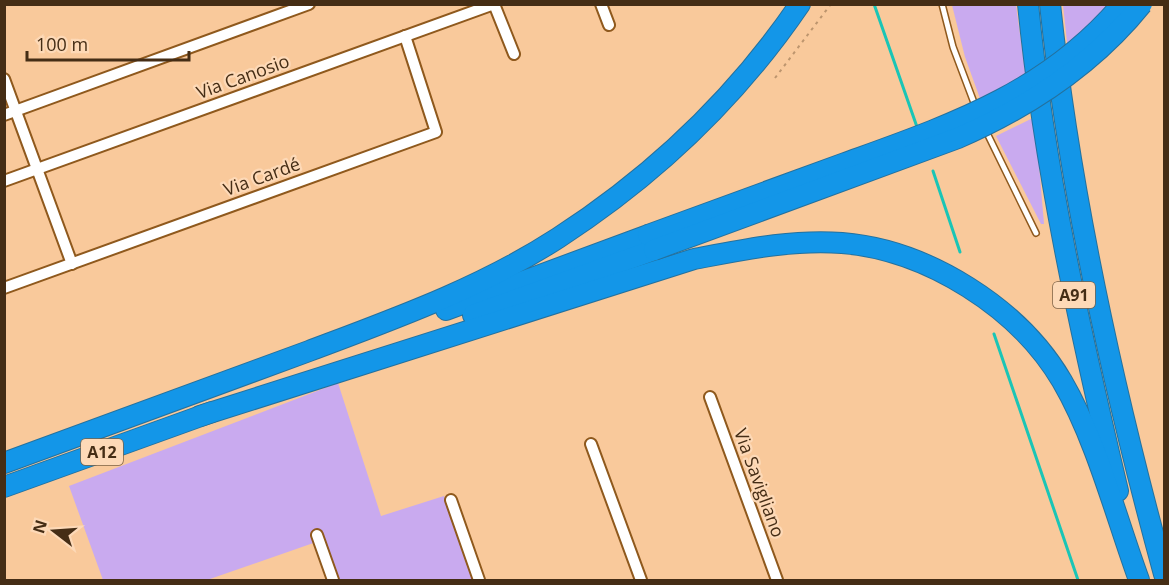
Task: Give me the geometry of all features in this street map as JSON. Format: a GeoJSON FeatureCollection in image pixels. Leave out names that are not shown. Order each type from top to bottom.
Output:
{"type":"FeatureCollection","features":[{"type":"Feature","properties":{"kind":"highway"},"geometry":{"type":"LineString","coordinates":[[190,396],[383,323],[484,280],[557,239],[616,197],[699,125],[754,65],[800,4]]}},
{"type":"Feature","properties":{"kind":"highway","name":"A91"},"geometry":{"type":"LineString","coordinates":[[1028,4],[1039,90],[1075,303],[1140,580]]}},
{"type":"Feature","properties":{"kind":"highway","name":"A91"},"geometry":{"type":"LineString","coordinates":[[1050,4],[1071,151],[1103,322],[1164,574]]}},
{"type":"Feature","properties":{"kind":"highway"},"geometry":{"type":"LineString","coordinates":[[200,416],[934,131],[990,106],[1053,69],[1097,31],[1122,4]]}},
{"type":"Feature","properties":{"kind":"highway"},"geometry":{"type":"LineString","coordinates":[[190,396],[361,341],[950,141],[1029,102],[1070,74],[1108,42],[1142,4]]}},
{"type":"Feature","properties":{"kind":"highway"},"geometry":{"type":"LineString","coordinates":[[200,416],[694,259],[778,245],[825,242],[865,246],[908,259],[951,279],[989,303],[1040,349],[1061,380],[1081,420],[1140,580]]}},
{"type":"Feature","properties":{"kind":"highway","name":"A12"},"geometry":{"type":"LineString","coordinates":[[4,463],[190,396]]}},
{"type":"Feature","properties":{"kind":"highway","name":"A12"},"geometry":{"type":"LineString","coordinates":[[4,487],[200,416]]}},
{"type":"Feature","properties":{"kind":"street"},"geometry":{"type":"LineString","coordinates":[[4,115],[309,4]]}},
{"type":"Feature","properties":{"kind":"street"},"geometry":{"type":"LineString","coordinates":[[494,4],[514,54]]}},
{"type":"Feature","properties":{"kind":"street","name":"Via Canosio"},"geometry":{"type":"LineString","coordinates":[[4,181],[494,4]]}},
{"type":"Feature","properties":{"kind":"street"},"geometry":{"type":"LineString","coordinates":[[601,4],[609,25]]}},
{"type":"Feature","properties":{"kind":"street","name":"Via Cardé"},"geometry":{"type":"LineString","coordinates":[[4,288],[436,132],[405,36]]}},
{"type":"Feature","properties":{"kind":"street"},"geometry":{"type":"LineString","coordinates":[[4,79],[39,169],[72,264]]}},
{"type":"Feature","properties":{"kind":"street","name":"Via Savigliano"},"geometry":{"type":"LineString","coordinates":[[710,397],[777,580]]}},
{"type":"Feature","properties":{"kind":"street"},"geometry":{"type":"LineString","coordinates":[[591,444],[641,580]]}},
{"type":"Feature","properties":{"kind":"street"},"geometry":{"type":"LineString","coordinates":[[451,500],[479,580]]}},
{"type":"Feature","properties":{"kind":"street"},"geometry":{"type":"LineString","coordinates":[[317,535],[333,580]]}},
{"type":"Feature","properties":{"kind":"lane"},"geometry":{"type":"LineString","coordinates":[[942,4],[953,47],[969,93],[993,148],[1036,233]]}},
{"type":"Feature","properties":{"kind":"path"},"geometry":{"type":"LineString","coordinates":[[775,78],[831,4]]}},
{"type":"Feature","properties":{"kind":"shaded area"},"geometry":{"type":"Polygon","coordinates":[[[952,5],[1016,5],[1026,79],[982,104],[965,57],[952,5]]]}},
{"type":"Feature","properties":{"kind":"shaded area"},"geometry":{"type":"Polygon","coordinates":[[[1063,5],[1115,5],[1068,51],[1063,5]]]}},
{"type":"Feature","properties":{"kind":"shaded area"},"geometry":{"type":"Polygon","coordinates":[[[1035,117],[1044,224],[1041,224],[996,136],[1035,117]]]}},
{"type":"Feature","properties":{"kind":"shaded area"},"geometry":{"type":"Polygon","coordinates":[[[338,383],[381,516],[444,496],[474,580],[338,580],[322,540],[207,580],[103,580],[69,486],[338,383]]]}},
{"type":"Feature","properties":{"kind":"waterway"},"geometry":{"type":"LineString","coordinates":[[874,4],[917,127]]}},
{"type":"Feature","properties":{"kind":"waterway"},"geometry":{"type":"LineString","coordinates":[[933,171],[960,252]]}},
{"type":"Feature","properties":{"kind":"waterway"},"geometry":{"type":"LineString","coordinates":[[994,334],[1078,580]]}}]}
